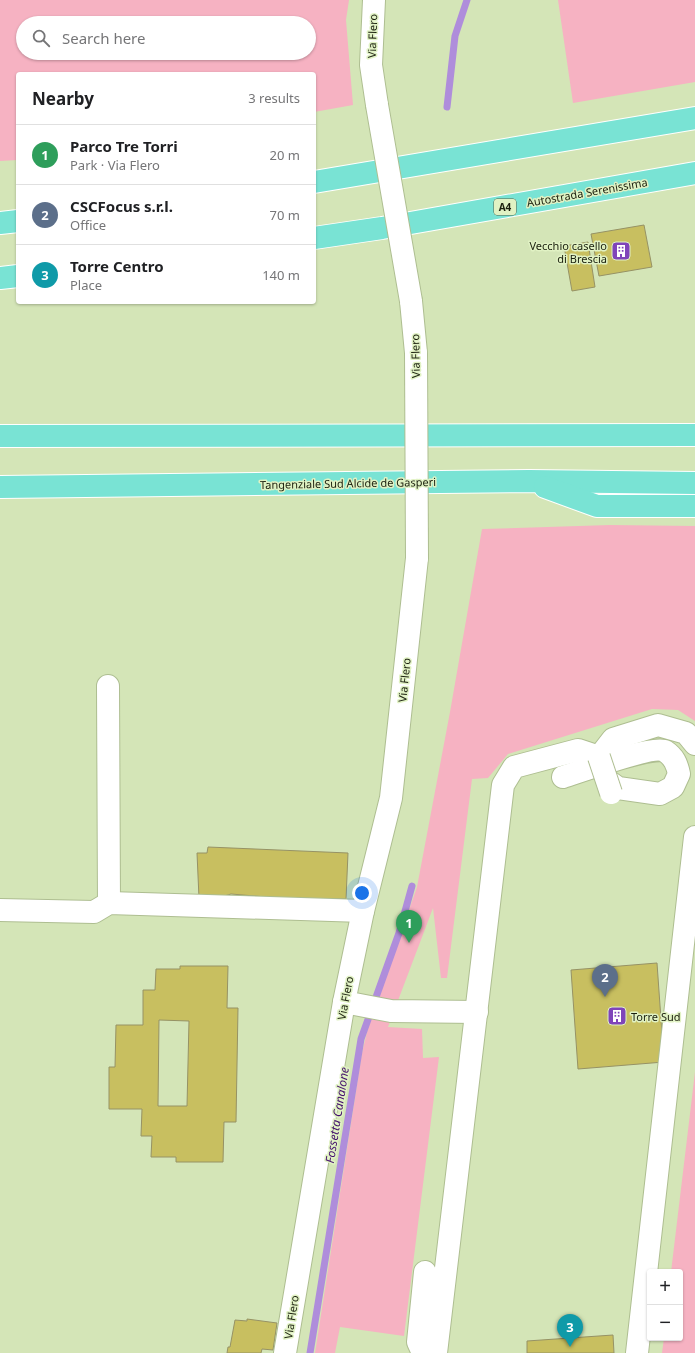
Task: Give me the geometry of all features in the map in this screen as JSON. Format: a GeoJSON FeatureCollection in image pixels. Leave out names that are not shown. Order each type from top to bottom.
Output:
{"type":"FeatureCollection","features":[{"type":"Feature","properties":{"kind":"highway"},"geometry":{"type":"LineString","coordinates":[[316,182],[695,118]]}},
{"type":"Feature","properties":{"kind":"highway","name":"Autostrada Serenissima"},"geometry":{"type":"LineString","coordinates":[[316,238],[382,228],[695,173]]}},
{"type":"Feature","properties":{"kind":"highway"},"geometry":{"type":"LineString","coordinates":[[0,223],[16,221]]}},
{"type":"Feature","properties":{"kind":"highway"},"geometry":{"type":"LineString","coordinates":[[0,278],[16,276]]}},
{"type":"Feature","properties":{"kind":"highway"},"geometry":{"type":"LineString","coordinates":[[0,436],[695,435]]}},
{"type":"Feature","properties":{"kind":"highway"},"geometry":{"type":"LineString","coordinates":[[528,481],[597,506],[695,506]]}},
{"type":"Feature","properties":{"kind":"highway","name":"Tangenziale Sud Alcide de Gasperi"},"geometry":{"type":"LineString","coordinates":[[0,487],[528,481],[695,483]]}},
{"type":"Feature","properties":{"kind":"street","name":"Via Flero"},"geometry":{"type":"LineString","coordinates":[[285,1353],[344,1002],[363,911],[391,798],[417,558],[416,353],[411,302],[371,66],[374,0]]}},
{"type":"Feature","properties":{"kind":"street"},"geometry":{"type":"LineString","coordinates":[[108,686],[109,903]]}},
{"type":"Feature","properties":{"kind":"street"},"geometry":{"type":"LineString","coordinates":[[599,757],[613,739],[658,725],[686,733],[695,744]]}},
{"type":"Feature","properties":{"kind":"street"},"geometry":{"type":"LineString","coordinates":[[436,1353],[503,785],[514,767],[578,750],[599,757]]}},
{"type":"Feature","properties":{"kind":"street"},"geometry":{"type":"LineString","coordinates":[[563,777],[648,750],[664,750],[675,760],[679,774],[673,787],[660,794],[609,787],[599,757]]}},
{"type":"Feature","properties":{"kind":"street"},"geometry":{"type":"LineString","coordinates":[[637,1353],[695,837]]}},
{"type":"Feature","properties":{"kind":"street"},"geometry":{"type":"LineString","coordinates":[[0,910],[94,912],[109,903],[363,911]]}},
{"type":"Feature","properties":{"kind":"street"},"geometry":{"type":"LineString","coordinates":[[344,1002],[391,1011],[477,1012]]}},
{"type":"Feature","properties":{"kind":"street"},"geometry":{"type":"LineString","coordinates":[[423,1353],[418,1342],[425,1272]]}},
{"type":"Feature","properties":{"kind":"shaded area"},"geometry":{"type":"Polygon","coordinates":[[[0,0],[349,0],[346,20],[353,105],[316,112],[316,72],[16,72],[16,160],[0,161],[0,0]]]}},
{"type":"Feature","properties":{"kind":"shaded area"},"geometry":{"type":"Polygon","coordinates":[[[558,0],[695,0],[695,82],[573,103],[558,0]]]}},
{"type":"Feature","properties":{"kind":"shaded area"},"geometry":{"type":"Polygon","coordinates":[[[610,525],[695,526],[695,721],[678,710],[652,709],[508,754],[488,778],[472,779],[447,978],[441,978],[433,908],[388,1027],[422,1029],[423,1058],[439,1057],[404,1336],[340,1327],[335,1353],[315,1353],[362,1053],[368,1028],[417,887],[450,712],[482,529],[610,525]]]}},
{"type":"Feature","properties":{"kind":"shaded area"},"geometry":{"type":"Polygon","coordinates":[[[695,1072],[695,1353],[662,1353],[664,1341],[683,1341],[683,1269],[671,1269],[695,1072]]]}},
{"type":"Feature","properties":{"kind":"building","name":"Vecchio casello di Brescia"},"geometry":{"type":"Polygon","coordinates":[[[644,225],[652,267],[599,276],[591,234],[644,225]]]}},
{"type":"Feature","properties":{"kind":"building"},"geometry":{"type":"Polygon","coordinates":[[[588,242],[595,287],[572,291],[564,246],[588,242]]]}},
{"type":"Feature","properties":{"kind":"building"},"geometry":{"type":"Polygon","coordinates":[[[208,847],[348,853],[346,899],[278,898],[231,894],[221,897],[199,898],[197,853],[207,853],[208,847]]]}},
{"type":"Feature","properties":{"kind":"building","name":"Torre Sud"},"geometry":{"type":"Polygon","coordinates":[[[657,963],[664,1062],[578,1069],[571,970],[657,963]]]}},
{"type":"Feature","properties":{"kind":"building"},"geometry":{"type":"Polygon","coordinates":[[[180,966],[228,966],[227,1008],[238,1008],[236,1122],[224,1122],[223,1162],[176,1162],[176,1157],[151,1157],[152,1136],[141,1136],[142,1109],[109,1109],[109,1067],[115,1067],[116,1025],[143,1025],[143,990],[155,990],[156,969],[180,969],[180,966]],[[159,1020],[158,1106],[187,1106],[189,1021],[159,1020]]]}},
{"type":"Feature","properties":{"kind":"building"},"geometry":{"type":"Polygon","coordinates":[[[247,1319],[277,1323],[273,1350],[262,1349],[261,1353],[227,1353],[228,1347],[230,1347],[235,1320],[247,1321],[247,1319]]]}},
{"type":"Feature","properties":{"kind":"building"},"geometry":{"type":"Polygon","coordinates":[[[613,1335],[614,1353],[527,1353],[527,1341],[613,1335]]]}},
{"type":"Feature","properties":{"kind":"waterway","name":"Fossetta Canalone"},"geometry":{"type":"LineString","coordinates":[[447,107],[455,36],[467,0]]}},
{"type":"Feature","properties":{"kind":"waterway","name":"Fossetta Canalone"},"geometry":{"type":"LineString","coordinates":[[310,1353],[361,1039],[399,933],[412,886]]}},
{"type":"Feature","properties":{"kind":"place","name":"Vecchio casello di Brescia"},"geometry":{"type":"Point","coordinates":[621,251]}},
{"type":"Feature","properties":{"kind":"place","name":"Parco Tre Torri"},"geometry":{"type":"Point","coordinates":[409,943]}},
{"type":"Feature","properties":{"kind":"place","name":"CSCFocus s.r.l."},"geometry":{"type":"Point","coordinates":[605,997]}},
{"type":"Feature","properties":{"kind":"place","name":"Torre Sud"},"geometry":{"type":"Point","coordinates":[617,1016]}},
{"type":"Feature","properties":{"kind":"place","name":"Torre Centro"},"geometry":{"type":"Point","coordinates":[570,1347]}}]}
